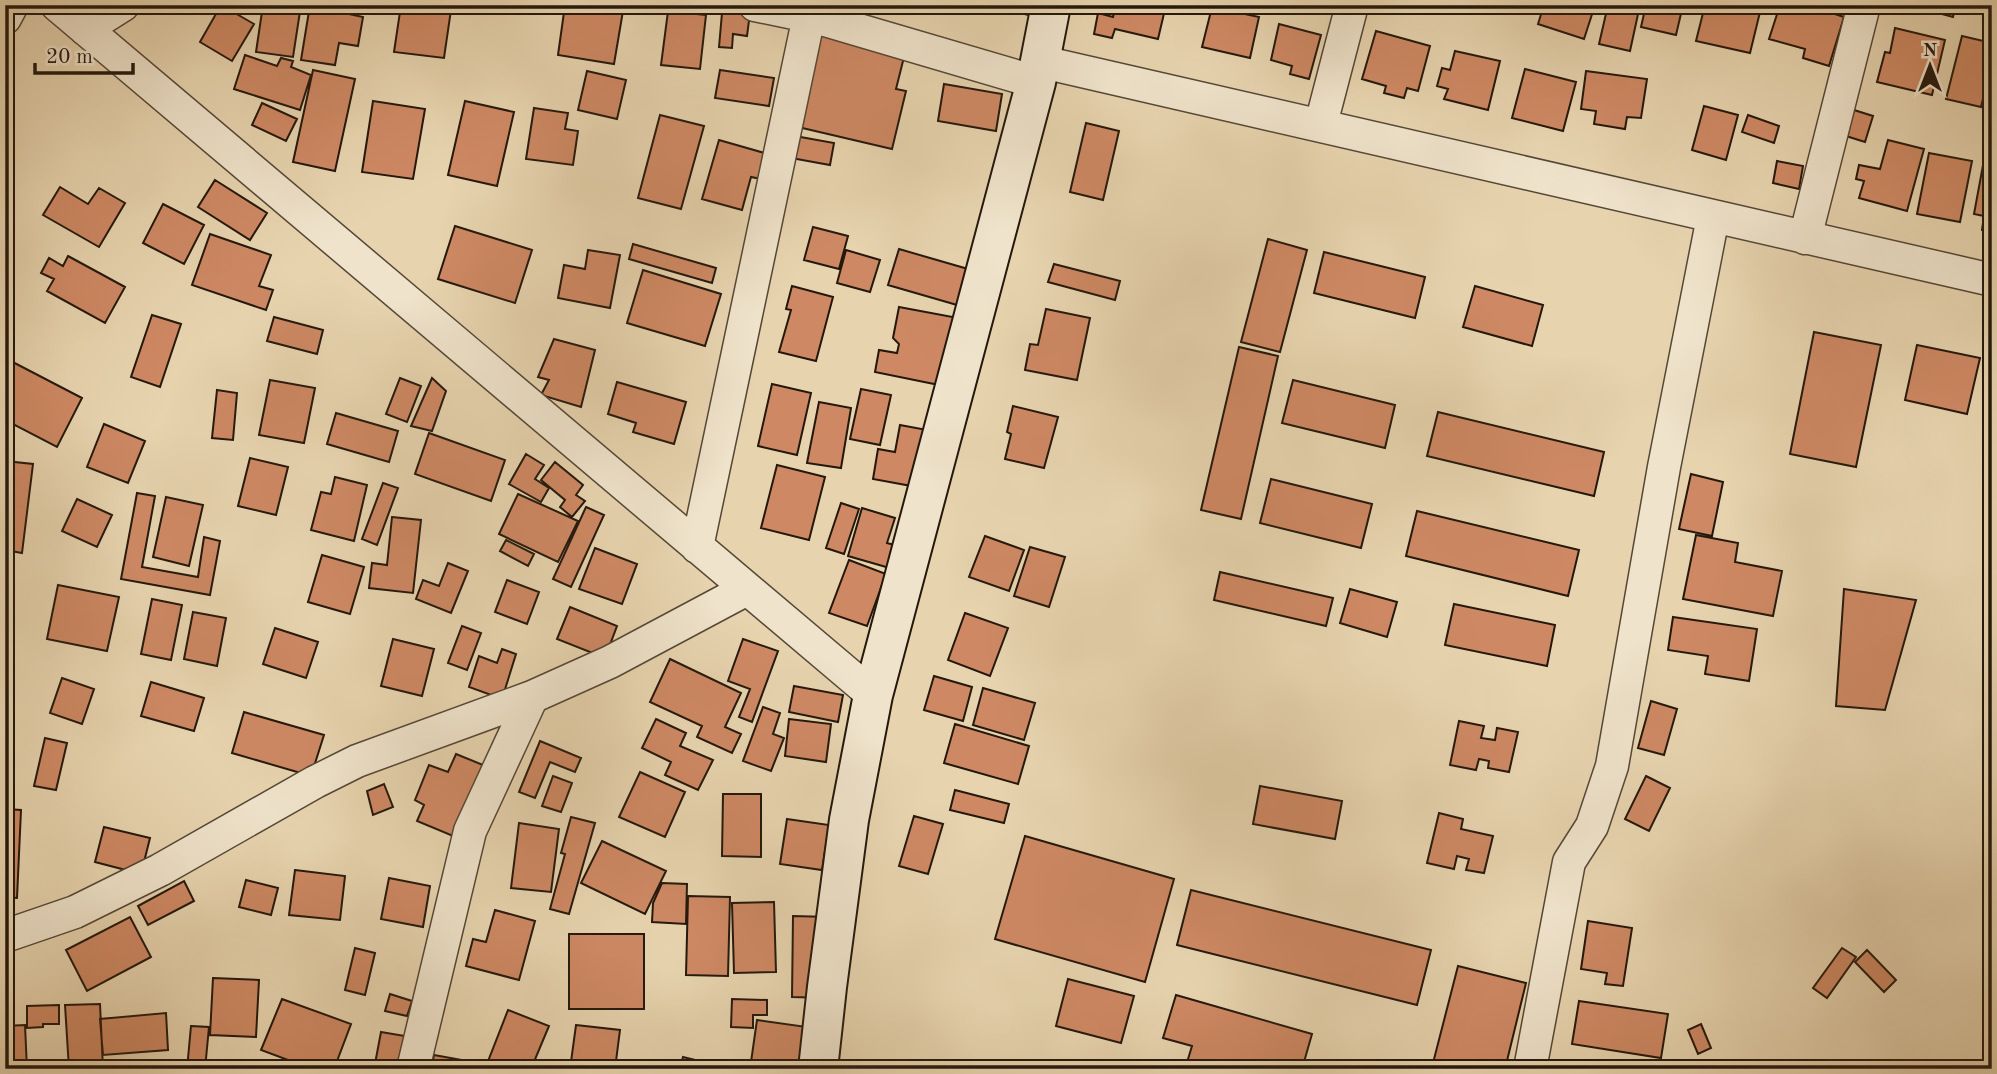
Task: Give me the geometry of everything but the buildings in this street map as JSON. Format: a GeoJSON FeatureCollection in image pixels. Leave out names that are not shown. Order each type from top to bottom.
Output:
{"type":"FeatureCollection","features":[{"type":"Feature","properties":{"kind":"street"},"geometry":{"type":"LineString","coordinates":[[5,18],[12,5]]}},
{"type":"Feature","properties":{"kind":"street"},"geometry":{"type":"LineString","coordinates":[[57,5],[873,695]]}},
{"type":"Feature","properties":{"kind":"street"},"geometry":{"type":"LineString","coordinates":[[85,29],[123,5]]}},
{"type":"Feature","properties":{"kind":"street"},"geometry":{"type":"LineString","coordinates":[[755,5],[816,13],[1037,72],[1321,124],[1992,280]]}},
{"type":"Feature","properties":{"kind":"street"},"geometry":{"type":"LineString","coordinates":[[818,1069],[849,820],[873,695],[1037,72],[1051,5]]}},
{"type":"Feature","properties":{"kind":"street"},"geometry":{"type":"LineString","coordinates":[[1321,124],[1352,5]]}},
{"type":"Feature","properties":{"kind":"street"},"geometry":{"type":"LineString","coordinates":[[1805,238],[1864,5]]}},
{"type":"Feature","properties":{"kind":"street"},"geometry":{"type":"LineString","coordinates":[[697,547],[816,13]]}},
{"type":"Feature","properties":{"kind":"street"},"geometry":{"type":"LineString","coordinates":[[1530,1069],[1569,862],[1592,826],[1612,766],[1664,467],[1713,217]]}},
{"type":"Feature","properties":{"kind":"street"},"geometry":{"type":"LineString","coordinates":[[5,936],[75,912],[160,870],[314,782],[357,761],[532,696],[610,662],[747,589]]}},
{"type":"Feature","properties":{"kind":"street"},"geometry":{"type":"LineString","coordinates":[[413,1069],[470,831],[532,696]]}}]}
